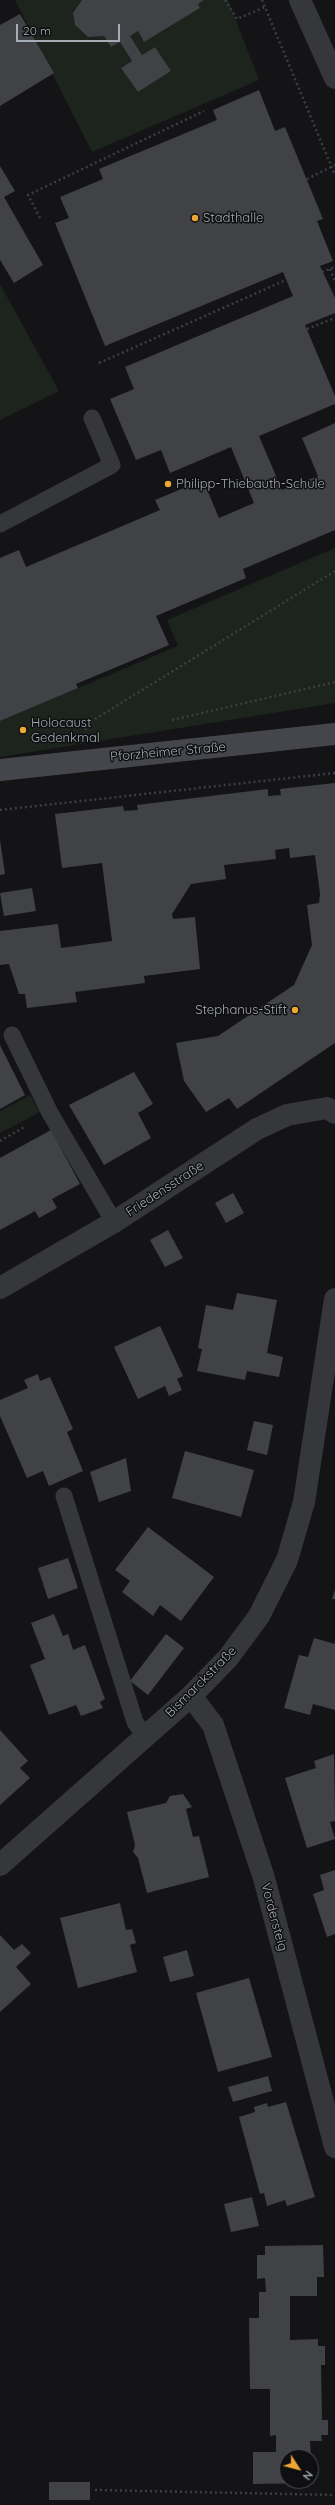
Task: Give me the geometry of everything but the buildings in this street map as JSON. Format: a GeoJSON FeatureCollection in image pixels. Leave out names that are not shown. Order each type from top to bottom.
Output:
{"type":"FeatureCollection","features":[{"type":"Feature","properties":{"kind":"main road","name":"Pforzheimer Straße"},"geometry":{"type":"LineString","coordinates":[[0,770],[335,734]]}},
{"type":"Feature","properties":{"kind":"street"},"geometry":{"type":"LineString","coordinates":[[300,0],[335,78]]}},
{"type":"Feature","properties":{"kind":"street","name":"Friedensstraße"},"geometry":{"type":"LineString","coordinates":[[0,1288],[114,1222],[257,1129],[287,1115],[327,1108],[335,1113]]}},
{"type":"Feature","properties":{"kind":"street","name":"Bismarckstraße"},"geometry":{"type":"LineString","coordinates":[[0,1865],[191,1696],[228,1658],[259,1616],[287,1560],[304,1502],[335,1299]]}},
{"type":"Feature","properties":{"kind":"street","name":"Vordersteig"},"geometry":{"type":"LineString","coordinates":[[191,1696],[213,1725],[264,1878],[335,2147]]}},
{"type":"Feature","properties":{"kind":"lane"},"geometry":{"type":"LineString","coordinates":[[0,524],[112,464],[92,418]]}},
{"type":"Feature","properties":{"kind":"lane"},"geometry":{"type":"LineString","coordinates":[[12,1035],[50,1113],[114,1222]]}},
{"type":"Feature","properties":{"kind":"lane"},"geometry":{"type":"LineString","coordinates":[[64,1496],[134,1722],[145,1736]]}},
{"type":"Feature","properties":{"kind":"path"},"geometry":{"type":"LineString","coordinates":[[225,0],[237,18],[265,7]]}},
{"type":"Feature","properties":{"kind":"path"},"geometry":{"type":"LineString","coordinates":[[262,0],[333,166],[335,175]]}},
{"type":"Feature","properties":{"kind":"path"},"geometry":{"type":"LineString","coordinates":[[40,218],[28,195],[204,110]]}},
{"type":"Feature","properties":{"kind":"path"},"geometry":{"type":"LineString","coordinates":[[307,179],[333,166]]}},
{"type":"Feature","properties":{"kind":"path"},"geometry":{"type":"LineString","coordinates":[[322,272],[335,267]]}},
{"type":"Feature","properties":{"kind":"path"},"geometry":{"type":"LineString","coordinates":[[330,269],[335,281]]}},
{"type":"Feature","properties":{"kind":"path"},"geometry":{"type":"LineString","coordinates":[[99,363],[286,280]]}},
{"type":"Feature","properties":{"kind":"path"},"geometry":{"type":"LineString","coordinates":[[307,329],[335,318]]}},
{"type":"Feature","properties":{"kind":"path"},"geometry":{"type":"LineString","coordinates":[[78,761],[74,742],[92,721],[335,571]]}},
{"type":"Feature","properties":{"kind":"path"},"geometry":{"type":"LineString","coordinates":[[166,721],[335,682]]}},
{"type":"Feature","properties":{"kind":"path"},"geometry":{"type":"LineString","coordinates":[[0,810],[335,773]]}},
{"type":"Feature","properties":{"kind":"path"},"geometry":{"type":"LineString","coordinates":[[95,2490],[335,2495]]}},
{"type":"Feature","properties":{"kind":"shaded area"},"geometry":{"type":"Polygon","coordinates":[[[15,0],[82,0],[73,13],[75,25],[88,37],[104,36],[111,47],[120,42],[132,61],[121,68],[138,92],[171,71],[155,47],[142,55],[130,36],[138,31],[144,42],[200,8],[198,4],[204,0],[228,0],[259,80],[92,152],[15,0]]]}},
{"type":"Feature","properties":{"kind":"shaded area"},"geometry":{"type":"Polygon","coordinates":[[[0,284],[59,391],[0,420],[0,284]]]}},
{"type":"Feature","properties":{"kind":"shaded area"},"geometry":{"type":"Polygon","coordinates":[[[335,548],[335,703],[0,757],[0,721],[178,646],[167,620],[335,548]]]}},
{"type":"Feature","properties":{"kind":"shaded area"},"geometry":{"type":"Polygon","coordinates":[[[30,1095],[40,1112],[0,1133],[0,1111],[30,1095]]]}},
{"type":"Feature","properties":{"kind":"place","name":"Stadthalle"},"geometry":{"type":"Point","coordinates":[195,218]}},
{"type":"Feature","properties":{"kind":"place","name":"Philipp-Thiebauth-Schule"},"geometry":{"type":"Point","coordinates":[168,484]}},
{"type":"Feature","properties":{"kind":"place","name":"Holocaust Gedenkmal"},"geometry":{"type":"Point","coordinates":[23,730]}},
{"type":"Feature","properties":{"kind":"place","name":"Stephanus-Stift"},"geometry":{"type":"Point","coordinates":[295,1010]}}]}
